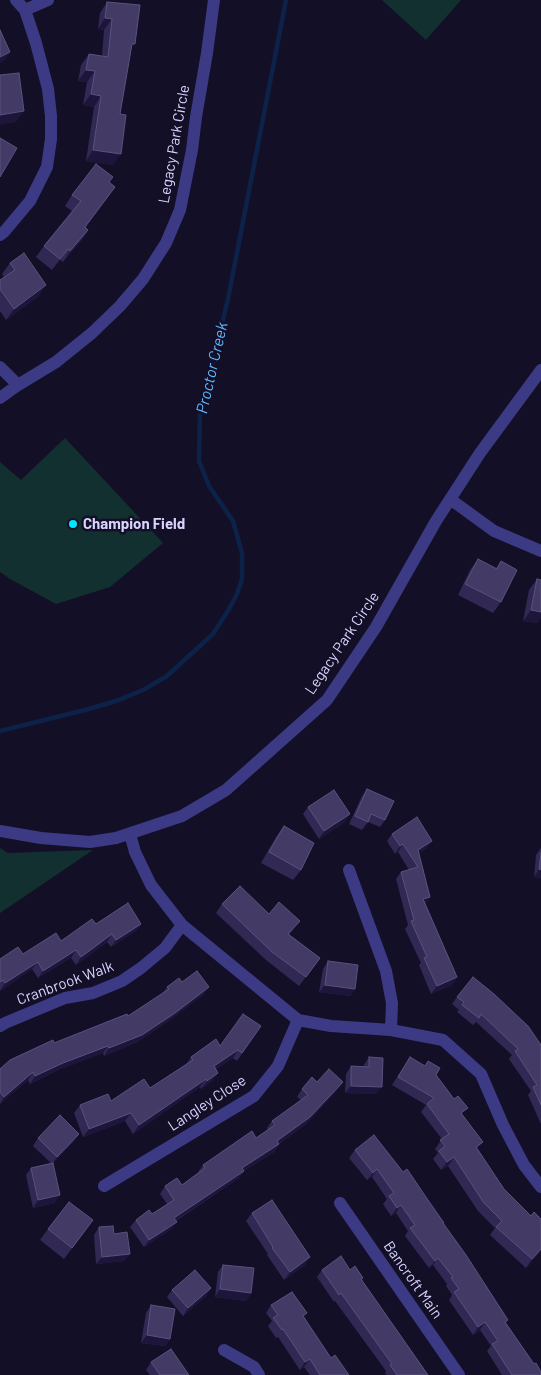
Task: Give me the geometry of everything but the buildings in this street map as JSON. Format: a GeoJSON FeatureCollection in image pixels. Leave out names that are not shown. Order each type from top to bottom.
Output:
{"type":"FeatureCollection","features":[{"type":"Feature","properties":{"kind":"street"},"geometry":{"type":"LineString","coordinates":[[0,235],[30,201],[47,167],[51,139],[48,89],[25,10],[16,0]]}},
{"type":"Feature","properties":{"kind":"street"},"geometry":{"type":"LineString","coordinates":[[25,10],[48,0]]}},
{"type":"Feature","properties":{"kind":"street","name":"Legacy Park Circle"},"geometry":{"type":"LineString","coordinates":[[0,398],[56,362],[120,306],[143,279],[166,243],[180,210],[190,159],[214,0]]}},
{"type":"Feature","properties":{"kind":"street"},"geometry":{"type":"LineString","coordinates":[[0,367],[18,385]]}},
{"type":"Feature","properties":{"kind":"street","name":"Legacy Park Circle"},"geometry":{"type":"LineString","coordinates":[[0,831],[41,838],[90,842],[116,838],[182,816],[226,790],[327,700],[376,627],[450,499],[480,453],[541,370]]}},
{"type":"Feature","properties":{"kind":"street"},"geometry":{"type":"LineString","coordinates":[[450,499],[494,531],[541,551]]}},
{"type":"Feature","properties":{"kind":"street"},"geometry":{"type":"LineString","coordinates":[[130,834],[135,852],[151,885],[182,925],[298,1020],[331,1026],[391,1030],[442,1040],[481,1074],[503,1125],[524,1165],[541,1187]]}},
{"type":"Feature","properties":{"kind":"street"},"geometry":{"type":"LineString","coordinates":[[349,870],[386,971],[392,1003],[391,1030]]}},
{"type":"Feature","properties":{"kind":"street","name":"Cranbrook Walk"},"geometry":{"type":"LineString","coordinates":[[0,1026],[65,998],[93,993],[122,980],[141,968],[165,948],[182,925]]}},
{"type":"Feature","properties":{"kind":"street","name":"Langley Close"},"geometry":{"type":"LineString","coordinates":[[104,1186],[254,1096],[278,1066],[298,1020]]}},
{"type":"Feature","properties":{"kind":"street","name":"Bancroft Main"},"geometry":{"type":"LineString","coordinates":[[340,1203],[459,1375]]}},
{"type":"Feature","properties":{"kind":"street"},"geometry":{"type":"LineString","coordinates":[[224,1350],[254,1367],[259,1375]]}},
{"type":"Feature","properties":{"kind":"green space"},"geometry":{"type":"Polygon","coordinates":[[[382,0],[461,0],[426,40],[382,0]]]}},
{"type":"Feature","properties":{"kind":"green space","name":"Champion Field"},"geometry":{"type":"Polygon","coordinates":[[[65,438],[163,543],[110,587],[56,604],[0,572],[0,462],[21,480],[65,438]]]}},
{"type":"Feature","properties":{"kind":"green space"},"geometry":{"type":"Polygon","coordinates":[[[0,848],[8,853],[93,850],[0,913],[0,848]]]}},
{"type":"Feature","properties":{"kind":"waterway","name":"Proctor Creek"},"geometry":{"type":"LineString","coordinates":[[0,731],[89,709],[119,700],[145,689],[167,676],[213,634],[237,594],[242,579],[242,553],[233,521],[209,486],[199,461],[200,414],[228,299],[286,0]]}},
{"type":"Feature","properties":{"kind":"place","name":"Champion Field"},"geometry":{"type":"Point","coordinates":[73,524]}}]}
